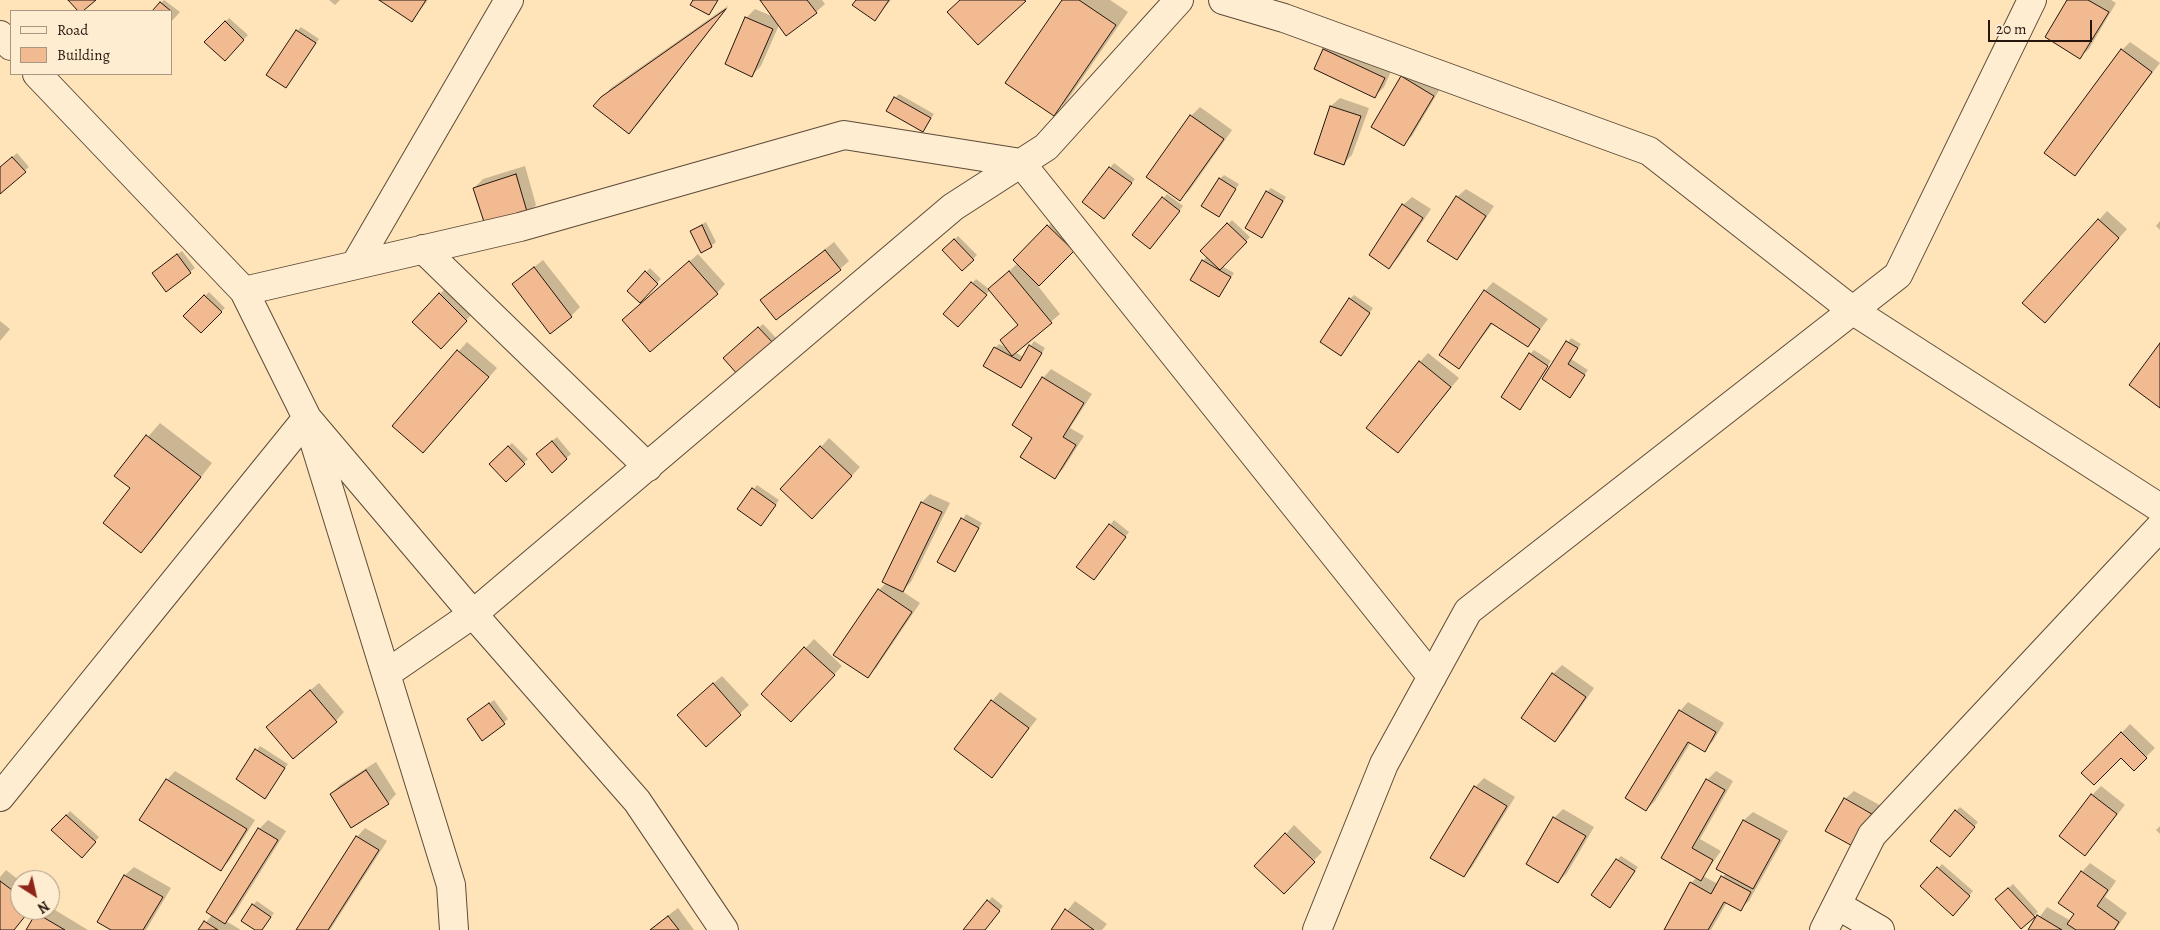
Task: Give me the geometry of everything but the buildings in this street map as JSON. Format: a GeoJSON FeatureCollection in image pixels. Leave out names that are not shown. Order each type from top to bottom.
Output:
{"type":"FeatureCollection","features":[{"type":"Feature","properties":{"kind":"street"},"geometry":{"type":"LineString","coordinates":[[355,265],[509,0]]}},
{"type":"Feature","properties":{"kind":"street"},"geometry":{"type":"LineString","coordinates":[[386,674],[473,614],[953,207],[1046,147],[1179,0]]}},
{"type":"Feature","properties":{"kind":"street"},"geometry":{"type":"LineString","coordinates":[[1223,0],[1284,18],[1649,151],[1852,310],[2160,508]]}},
{"type":"Feature","properties":{"kind":"street"},"geometry":{"type":"LineString","coordinates":[[1317,930],[1384,764],[1468,611],[1898,275],[2032,0]]}},
{"type":"Feature","properties":{"kind":"street"},"geometry":{"type":"LineString","coordinates":[[0,35],[10,45]]}},
{"type":"Feature","properties":{"kind":"street"},"geometry":{"type":"LineString","coordinates":[[38,75],[244,291],[307,418],[450,885],[454,930]]}},
{"type":"Feature","properties":{"kind":"street"},"geometry":{"type":"LineString","coordinates":[[244,291],[520,227],[844,135],[1021,163],[1432,677]]}},
{"type":"Feature","properties":{"kind":"street"},"geometry":{"type":"LineString","coordinates":[[423,249],[648,466]]}},
{"type":"Feature","properties":{"kind":"street"},"geometry":{"type":"LineString","coordinates":[[307,418],[473,614],[638,801],[724,930]]}},
{"type":"Feature","properties":{"kind":"street"},"geometry":{"type":"LineString","coordinates":[[0,797],[307,418]]}},
{"type":"Feature","properties":{"kind":"street"},"geometry":{"type":"LineString","coordinates":[[1824,930],[1872,835],[2160,527]]}},
{"type":"Feature","properties":{"kind":"street"},"geometry":{"type":"LineString","coordinates":[[1837,905],[1880,930]]}}]}
